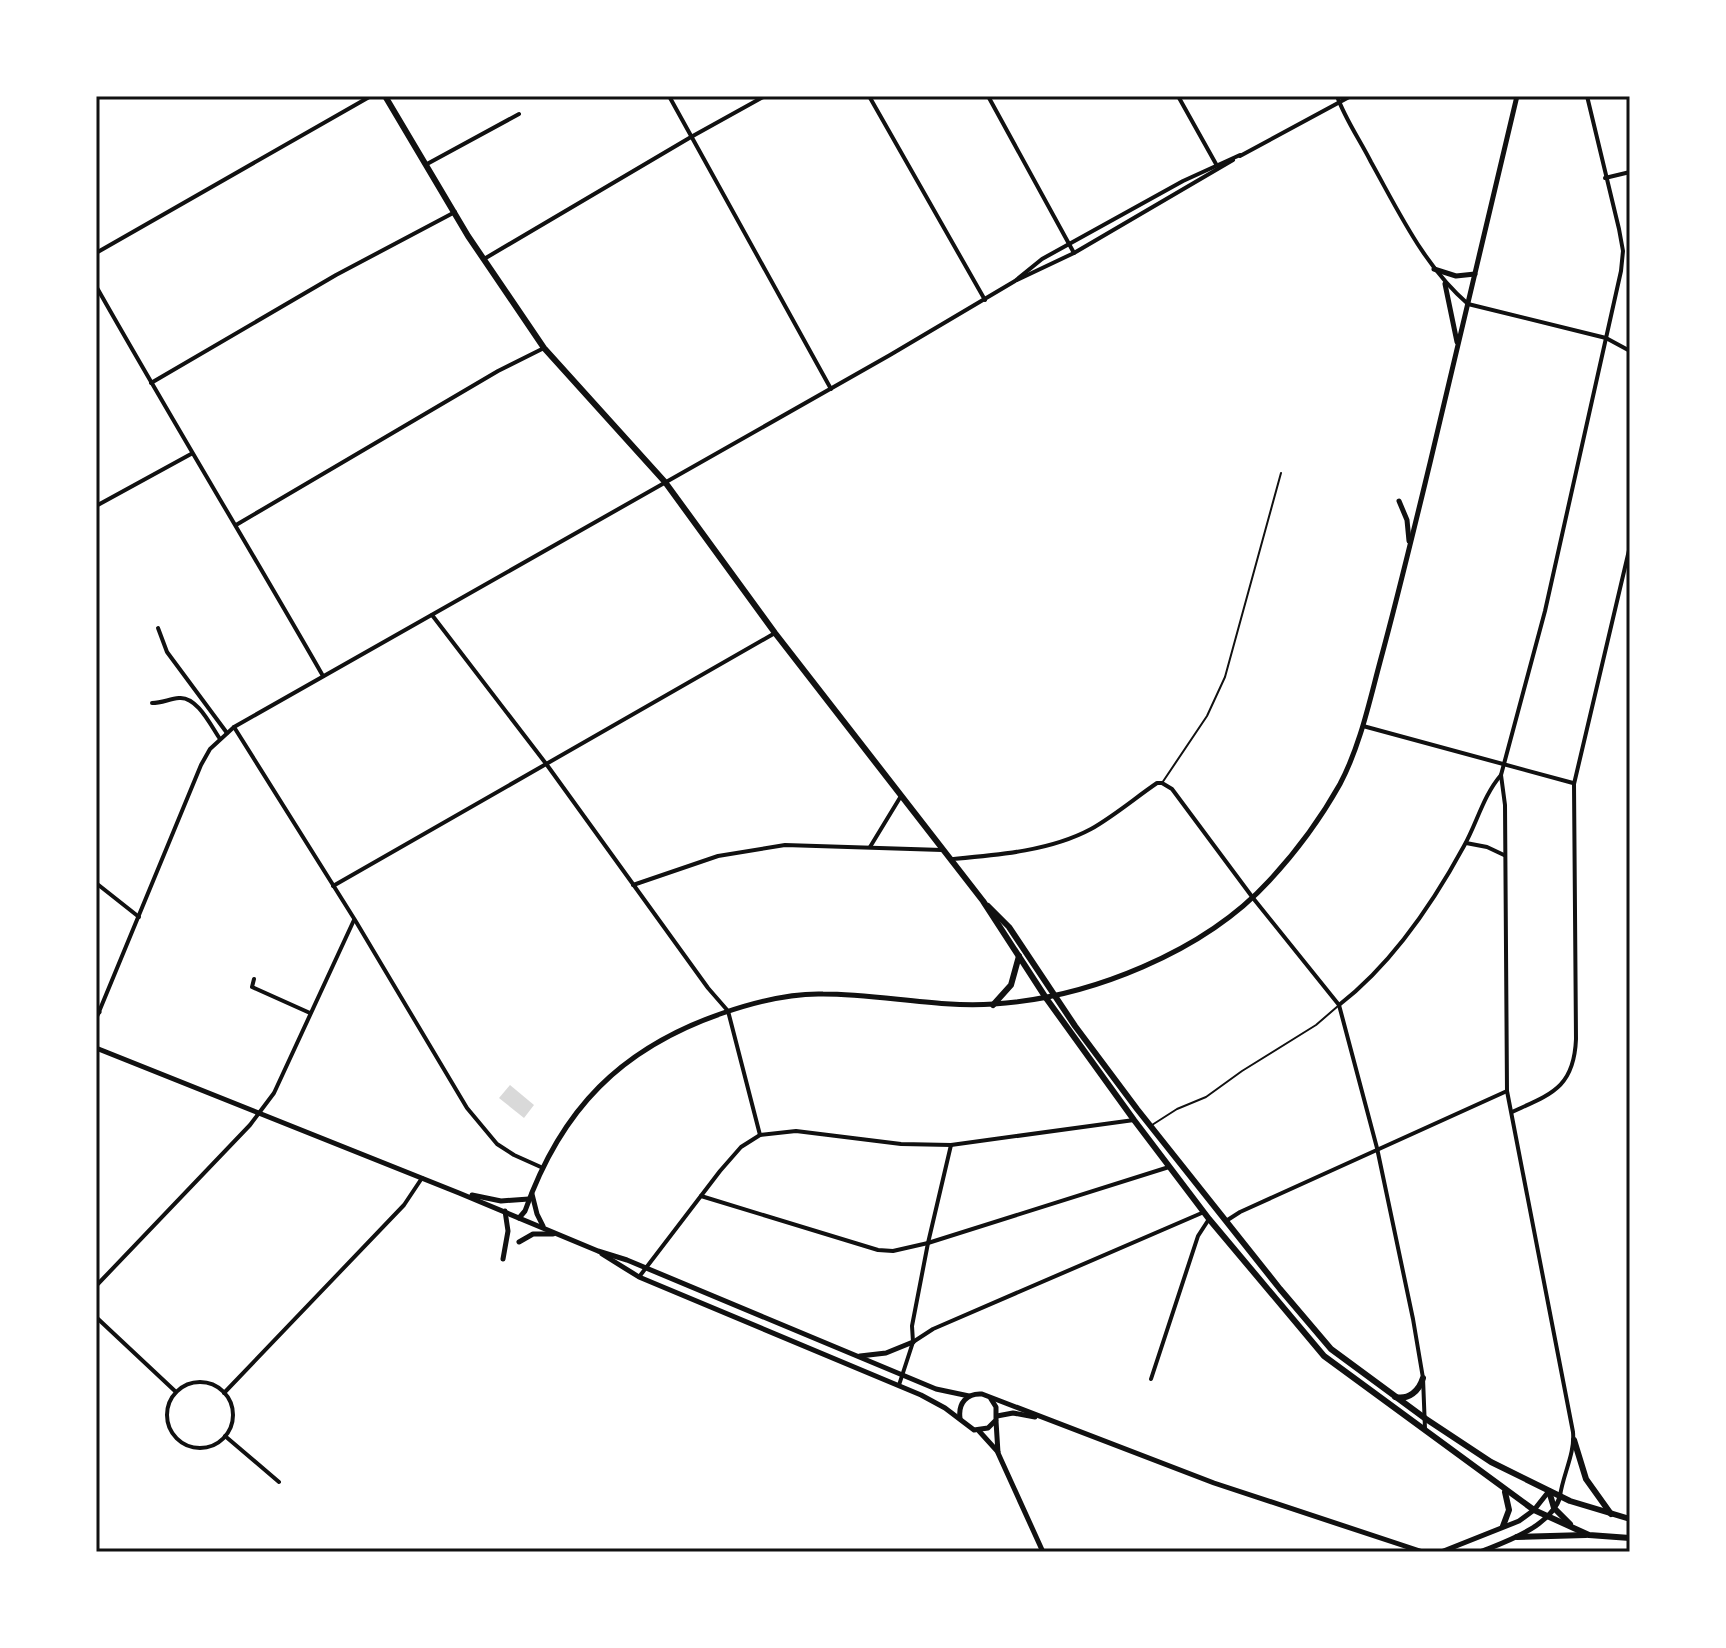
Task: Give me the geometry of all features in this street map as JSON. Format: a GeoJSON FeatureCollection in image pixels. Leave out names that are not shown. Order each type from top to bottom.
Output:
{"type":"FeatureCollection","features":[{"type":"Feature","properties":{"kind":"main road"},"geometry":{"type":"LineString","coordinates":[[385,96],[484,259],[544,348],[665,482],[775,633],[983,901],[1046,998],[1209,1219],[1324,1356],[1505,1491],[1546,1517],[1589,1535]]}},
{"type":"Feature","properties":{"kind":"main road"},"geometry":{"type":"LineString","coordinates":[[983,901],[1009,927],[1095,1054],[1226,1222],[1331,1349],[1426,1419],[1498,1466],[1560,1497],[1630,1519]]}},
{"type":"Feature","properties":{"kind":"main road"},"geometry":{"type":"LineString","coordinates":[[993,1005],[1011,985],[1019,956]]}},
{"type":"Feature","properties":{"kind":"main road"},"geometry":{"type":"LineString","coordinates":[[1392,1395],[1399,1398],[1410,1396],[1423,1378]]}},
{"type":"Feature","properties":{"kind":"main road"},"geometry":{"type":"LineString","coordinates":[[1574,1440],[1586,1479],[1611,1515]]}},
{"type":"Feature","properties":{"kind":"main road"},"geometry":{"type":"LineString","coordinates":[[1503,1526],[1509,1510],[1505,1491]]}},
{"type":"Feature","properties":{"kind":"main road"},"geometry":{"type":"LineString","coordinates":[[1549,1491],[1554,1508],[1576,1529]]}},
{"type":"Feature","properties":{"kind":"main road"},"geometry":{"type":"LineString","coordinates":[[1517,1537],[1589,1535],[1630,1538]]}},
{"type":"Feature","properties":{"kind":"street"},"geometry":{"type":"LineString","coordinates":[[96,253],[371,96]]}},
{"type":"Feature","properties":{"kind":"street"},"geometry":{"type":"LineString","coordinates":[[669,96],[831,389]]}},
{"type":"Feature","properties":{"kind":"street"},"geometry":{"type":"LineString","coordinates":[[484,259],[765,96]]}},
{"type":"Feature","properties":{"kind":"street"},"geometry":{"type":"LineString","coordinates":[[869,96],[985,300]]}},
{"type":"Feature","properties":{"kind":"street"},"geometry":{"type":"LineString","coordinates":[[988,96],[1074,253]]}},
{"type":"Feature","properties":{"kind":"street"},"geometry":{"type":"LineString","coordinates":[[1178,96],[1216,164]]}},
{"type":"Feature","properties":{"kind":"street"},"geometry":{"type":"LineString","coordinates":[[1337,96],[1393,201],[1445,284],[1468,304],[1606,338],[1630,351]]}},
{"type":"Feature","properties":{"kind":"street"},"geometry":{"type":"LineString","coordinates":[[1015,281],[1074,253],[1240,155],[1351,96]]}},
{"type":"Feature","properties":{"kind":"street"},"geometry":{"type":"LineString","coordinates":[[519,1218],[543,1168],[587,1101],[623,1063],[667,1035],[728,1011],[771,1000],[823,994],[930,1004],[993,1005],[1055,996],[1110,981],[1183,946],[1253,898],[1280,869],[1327,804],[1345,772],[1363,726],[1410,546],[1517,96]]}},
{"type":"Feature","properties":{"kind":"street"},"geometry":{"type":"LineString","coordinates":[[1480,1552],[1517,1537],[1554,1508],[1560,1497],[1562,1478],[1574,1440],[1507,1091],[1505,805],[1501,775],[1545,611],[1621,271],[1623,251],[1587,96]]}},
{"type":"Feature","properties":{"kind":"street"},"geometry":{"type":"LineString","coordinates":[[425,165],[519,114]]}},
{"type":"Feature","properties":{"kind":"street"},"geometry":{"type":"LineString","coordinates":[[97,1015],[201,765],[210,749],[234,727],[985,300],[1042,259],[1216,164],[1240,155]]}},
{"type":"Feature","properties":{"kind":"street"},"geometry":{"type":"LineString","coordinates":[[1605,178],[1630,172]]}},
{"type":"Feature","properties":{"kind":"street"},"geometry":{"type":"LineString","coordinates":[[151,383],[336,275],[455,212]]}},
{"type":"Feature","properties":{"kind":"street"},"geometry":{"type":"LineString","coordinates":[[1434,269],[1456,276],[1475,274]]}},
{"type":"Feature","properties":{"kind":"street"},"geometry":{"type":"LineString","coordinates":[[1445,284],[1458,347]]}},
{"type":"Feature","properties":{"kind":"street"},"geometry":{"type":"LineString","coordinates":[[96,286],[191,454],[323,676]]}},
{"type":"Feature","properties":{"kind":"street"},"geometry":{"type":"LineString","coordinates":[[236,525],[498,371],[544,348]]}},
{"type":"Feature","properties":{"kind":"street"},"geometry":{"type":"LineString","coordinates":[[96,506],[191,454]]}},
{"type":"Feature","properties":{"kind":"street"},"geometry":{"type":"LineString","coordinates":[[1399,501],[1408,526],[1410,546]]}},
{"type":"Feature","properties":{"kind":"street"},"geometry":{"type":"LineString","coordinates":[[1511,1112],[1551,1092],[1565,1080],[1574,1065],[1574,784],[1630,546]]}},
{"type":"Feature","properties":{"kind":"street"},"geometry":{"type":"LineString","coordinates":[[432,615],[728,1011],[760,1135]]}},
{"type":"Feature","properties":{"kind":"street"},"geometry":{"type":"LineString","coordinates":[[158,628],[167,652],[227,733]]}},
{"type":"Feature","properties":{"kind":"street"},"geometry":{"type":"LineString","coordinates":[[333,886],[775,633]]}},
{"type":"Feature","properties":{"kind":"street"},"geometry":{"type":"LineString","coordinates":[[152,703],[179,698],[194,702],[220,739]]}},
{"type":"Feature","properties":{"kind":"street"},"geometry":{"type":"LineString","coordinates":[[1363,726],[1574,784]]}},
{"type":"Feature","properties":{"kind":"street"},"geometry":{"type":"LineString","coordinates":[[234,727],[355,920],[467,1108],[497,1144],[543,1168]]}},
{"type":"Feature","properties":{"kind":"street"},"geometry":{"type":"LineString","coordinates":[[1339,1005],[1377,972],[1404,937],[1466,843],[1488,793],[1501,775]]}},
{"type":"Feature","properties":{"kind":"street"},"geometry":{"type":"LineString","coordinates":[[950,859],[993,855],[1068,839],[1113,816],[1162,783],[1172,789],[1253,898],[1339,1005],[1377,1148],[1423,1378],[1425,1432]]}},
{"type":"Feature","properties":{"kind":"street"},"geometry":{"type":"LineString","coordinates":[[870,847],[901,796]]}},
{"type":"Feature","properties":{"kind":"street"},"geometry":{"type":"LineString","coordinates":[[1466,843],[1487,847],[1504,855]]}},
{"type":"Feature","properties":{"kind":"street"},"geometry":{"type":"LineString","coordinates":[[633,885],[686,865],[753,849],[785,845],[942,850]]}},
{"type":"Feature","properties":{"kind":"street"},"geometry":{"type":"LineString","coordinates":[[96,883],[139,917]]}},
{"type":"Feature","properties":{"kind":"street"},"geometry":{"type":"LineString","coordinates":[[96,1286],[260,1113],[274,1093],[355,920]]}},
{"type":"Feature","properties":{"kind":"street"},"geometry":{"type":"LineString","coordinates":[[254,979],[252,987],[310,1013]]}},
{"type":"Feature","properties":{"kind":"street"},"geometry":{"type":"LineString","coordinates":[[96,1048],[598,1251],[645,1267],[936,1389],[990,1398],[1214,1483],[1423,1552]]}},
{"type":"Feature","properties":{"kind":"street"},"geometry":{"type":"LineString","coordinates":[[1226,1222],[1240,1212],[1377,1148],[1507,1091]]}},
{"type":"Feature","properties":{"kind":"street"},"geometry":{"type":"LineString","coordinates":[[639,1277],[741,1147],[760,1135],[796,1131],[901,1144],[951,1145],[1134,1120]]}},
{"type":"Feature","properties":{"kind":"street"},"geometry":{"type":"LineString","coordinates":[[899,1385],[913,1342],[912,1326],[928,1243],[951,1145]]}},
{"type":"Feature","properties":{"kind":"street"},"geometry":{"type":"LineString","coordinates":[[700,1196],[878,1250],[898,1251],[1169,1167]]}},
{"type":"Feature","properties":{"kind":"street"},"geometry":{"type":"LineString","coordinates":[[224,1393],[404,1205],[422,1178]]}},
{"type":"Feature","properties":{"kind":"street"},"geometry":{"type":"LineString","coordinates":[[459,1193],[501,1201],[531,1196]]}},
{"type":"Feature","properties":{"kind":"street"},"geometry":{"type":"LineString","coordinates":[[531,1196],[546,1229]]}},
{"type":"Feature","properties":{"kind":"street"},"geometry":{"type":"LineString","coordinates":[[503,1259],[508,1231],[505,1211]]}},
{"type":"Feature","properties":{"kind":"street"},"geometry":{"type":"LineString","coordinates":[[525,1211],[527,1221]]}},
{"type":"Feature","properties":{"kind":"street"},"geometry":{"type":"LineString","coordinates":[[859,1356],[886,1353],[913,1342],[933,1329],[1204,1212]]}},
{"type":"Feature","properties":{"kind":"street"},"geometry":{"type":"LineString","coordinates":[[1151,1379],[1198,1236],[1209,1219]]}},
{"type":"Feature","properties":{"kind":"street"},"geometry":{"type":"LineString","coordinates":[[519,1242],[533,1234],[558,1234]]}},
{"type":"Feature","properties":{"kind":"street"},"geometry":{"type":"LineString","coordinates":[[598,1251],[639,1277],[899,1385],[960,1418],[966,1426],[979,1431],[998,1453],[1043,1552]]}},
{"type":"Feature","properties":{"kind":"street"},"geometry":{"type":"LineString","coordinates":[[96,1317],[176,1392]]}},
{"type":"Feature","properties":{"kind":"street"},"geometry":{"type":"LineString","coordinates":[[200,1382],[213,1385],[224,1393],[232,1407],[232,1422],[225,1436],[217,1443],[197,1448],[178,1439],[167,1421],[167,1411],[176,1392],[200,1382]]}},
{"type":"Feature","properties":{"kind":"street"},"geometry":{"type":"LineString","coordinates":[[960,1418],[960,1408],[969,1396]]}},
{"type":"Feature","properties":{"kind":"street"},"geometry":{"type":"LineString","coordinates":[[990,1398],[996,1407],[998,1453]]}},
{"type":"Feature","properties":{"kind":"street"},"geometry":{"type":"LineString","coordinates":[[979,1431],[988,1428],[996,1418],[1013,1413],[1040,1417]]}},
{"type":"Feature","properties":{"kind":"street"},"geometry":{"type":"LineString","coordinates":[[225,1436],[279,1482]]}},
{"type":"Feature","properties":{"kind":"street"},"geometry":{"type":"LineString","coordinates":[[1441,1552],[1519,1521],[1534,1510],[1562,1478]]}},
{"type":"Feature","properties":{"kind":"street"},"geometry":{"type":"LineString","coordinates":[[1457,1552],[1460,1544]]}},
{"type":"Feature","properties":{"kind":"lane"},"geometry":{"type":"LineString","coordinates":[[1162,783],[1207,716],[1225,677],[1281,473]]}},
{"type":"Feature","properties":{"kind":"lane"},"geometry":{"type":"LineString","coordinates":[[1152,1126],[1177,1109],[1206,1097],[1316,1025],[1339,1005]]}},
{"type":"Feature","properties":{"kind":"shaded area"},"geometry":{"type":"Polygon","coordinates":[[[510,1085],[534,1105],[524,1118],[499,1098],[510,1085]]]}}]}
